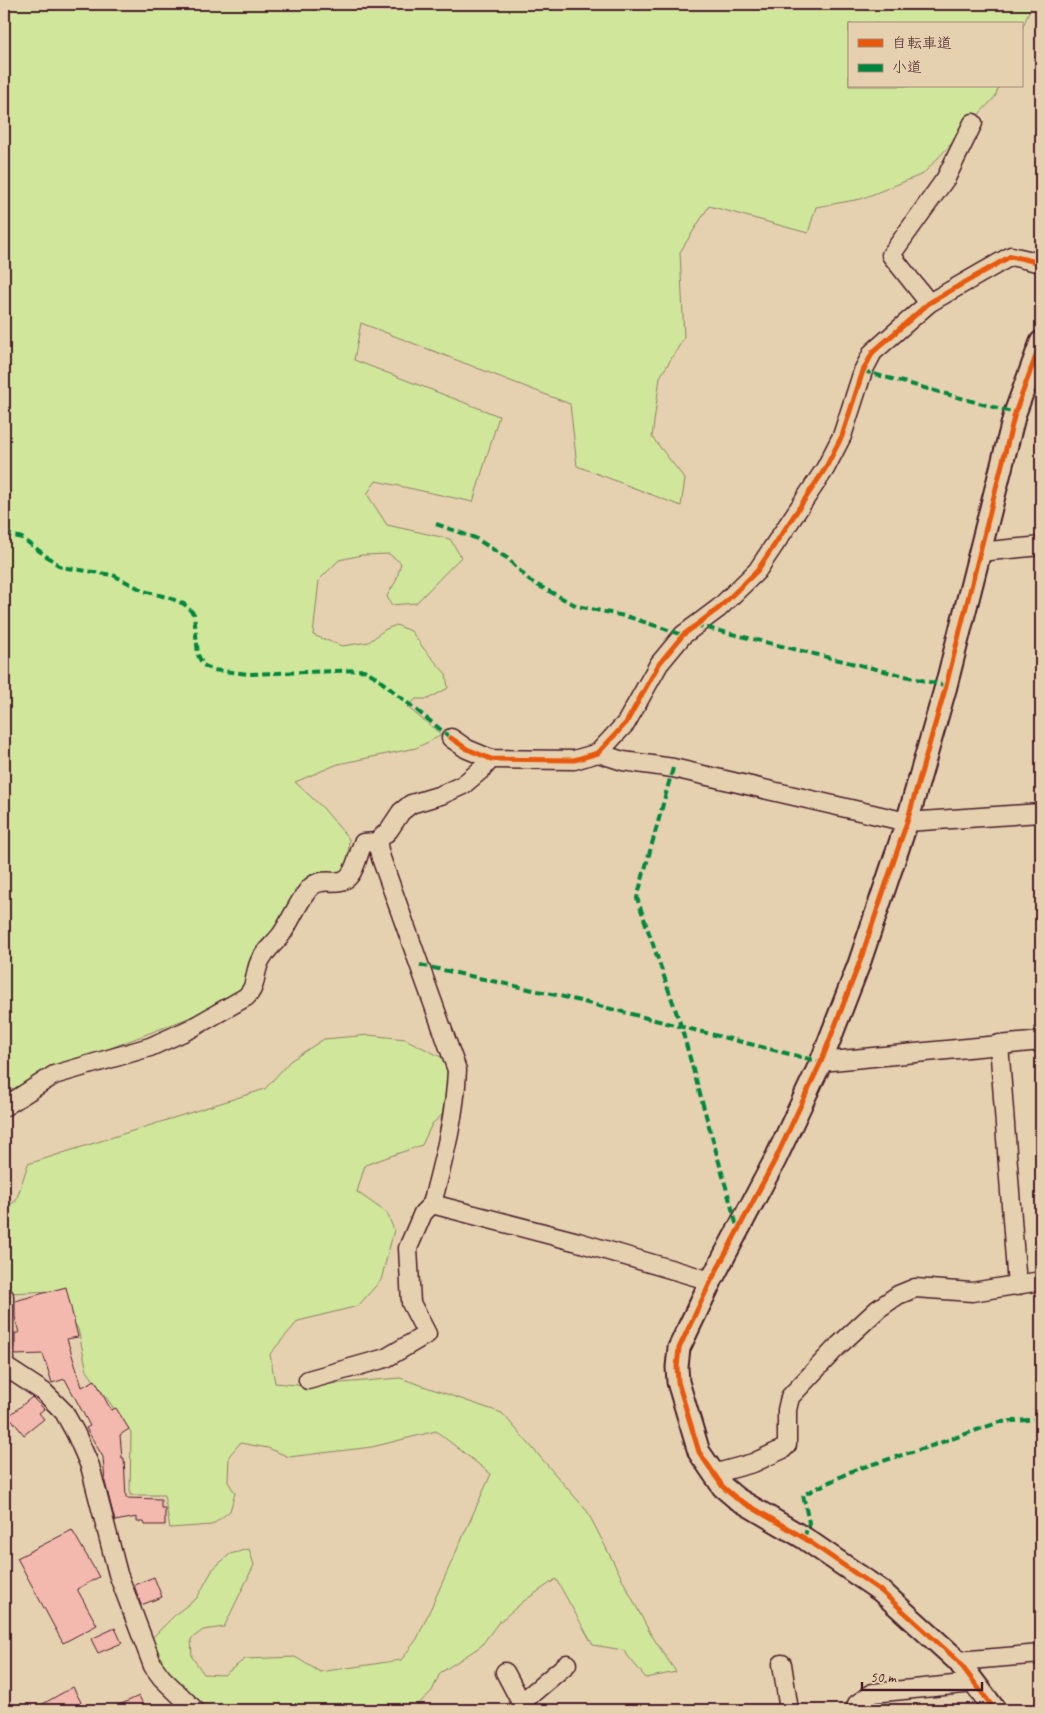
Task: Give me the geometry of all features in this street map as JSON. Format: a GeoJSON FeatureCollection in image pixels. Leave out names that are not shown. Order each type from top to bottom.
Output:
{"type":"FeatureCollection","features":[{"type":"Feature","properties":{"kind":"street"},"geometry":{"type":"LineString","coordinates":[[929,304],[891,254],[946,178],[973,123]]}},
{"type":"Feature","properties":{"kind":"street"},"geometry":{"type":"LineString","coordinates":[[450,738],[467,749],[491,759],[574,760],[598,753],[626,723],[659,664],[686,632],[719,608],[757,571],[825,468],[842,436],[863,371],[873,352],[929,304],[1010,256],[1041,264]]}},
{"type":"Feature","properties":{"kind":"street"},"geometry":{"type":"LineString","coordinates":[[995,1710],[958,1661],[881,1591],[804,1538],[736,1498],[723,1487],[699,1452],[678,1382],[677,1367],[679,1348],[711,1281],[775,1160],[821,1062],[858,964],[907,822],[946,686],[1015,414],[1041,342]]}},
{"type":"Feature","properties":{"kind":"street"},"geometry":{"type":"LineString","coordinates":[[979,552],[1041,546]]}},
{"type":"Feature","properties":{"kind":"street"},"geometry":{"type":"LineString","coordinates":[[598,753],[623,761],[673,768],[907,822],[1041,813]]}},
{"type":"Feature","properties":{"kind":"street"},"geometry":{"type":"LineString","coordinates":[[4,1106],[54,1075],[150,1047],[190,1029],[246,998],[253,991],[257,968],[262,957],[281,935],[308,890],[315,883],[324,880],[342,881],[350,876],[363,843],[377,842],[389,830],[401,812],[411,804],[441,795],[463,785],[491,759]]}},
{"type":"Feature","properties":{"kind":"street"},"geometry":{"type":"LineString","coordinates":[[308,1380],[386,1358],[427,1334],[411,1303],[408,1248],[423,1213],[432,1204],[450,1137],[456,1100],[457,1070],[381,858],[377,842]]}},
{"type":"Feature","properties":{"kind":"street"},"geometry":{"type":"LineString","coordinates":[[821,1062],[1041,1041]]}},
{"type":"Feature","properties":{"kind":"street"},"geometry":{"type":"LineString","coordinates":[[999,1044],[1017,1286]]}},
{"type":"Feature","properties":{"kind":"street"},"geometry":{"type":"LineString","coordinates":[[432,1204],[578,1242],[711,1281]]}},
{"type":"Feature","properties":{"kind":"street"},"geometry":{"type":"LineString","coordinates":[[713,1474],[753,1463],[783,1449],[787,1445],[787,1410],[790,1397],[836,1348],[878,1309],[898,1295],[915,1288],[972,1292],[1041,1281]]}},
{"type":"Feature","properties":{"kind":"street"},"geometry":{"type":"LineString","coordinates":[[4,1296],[4,1366],[44,1392],[64,1412],[90,1466],[118,1574],[153,1666],[162,1678],[195,1710]]}},
{"type":"Feature","properties":{"kind":"street"},"geometry":{"type":"LineString","coordinates":[[958,1661],[1041,1654]]}},
{"type":"Feature","properties":{"kind":"street"},"geometry":{"type":"LineString","coordinates":[[505,1672],[523,1707],[567,1664]]}},
{"type":"Feature","properties":{"kind":"street"},"geometry":{"type":"LineString","coordinates":[[782,1664],[788,1710]]}},
{"type":"Feature","properties":{"kind":"street"},"geometry":{"type":"LineString","coordinates":[[855,1710],[857,1704],[873,1693],[974,1683]]}},
{"type":"Feature","properties":{"kind":"green space"},"geometry":{"type":"Polygon","coordinates":[[[4,4],[1032,4],[1022,29],[1022,22],[848,22],[848,88],[998,88],[995,97],[923,174],[861,199],[816,207],[808,233],[709,206],[680,252],[684,338],[660,377],[652,437],[685,479],[681,506],[577,466],[570,404],[361,323],[354,360],[499,416],[473,502],[376,481],[367,494],[387,525],[450,539],[461,557],[416,603],[391,605],[387,596],[396,581],[401,563],[389,554],[362,555],[339,560],[319,580],[313,635],[342,646],[369,642],[384,630],[396,625],[411,631],[446,674],[448,688],[428,699],[416,699],[407,707],[442,735],[416,748],[338,764],[295,782],[323,808],[349,839],[348,862],[341,874],[321,874],[242,994],[209,1010],[54,1070],[21,1085],[4,1099],[4,4]]]}},
{"type":"Feature","properties":{"kind":"green space"},"geometry":{"type":"Polygon","coordinates":[[[369,1035],[405,1039],[443,1058],[454,1070],[446,1111],[432,1124],[422,1145],[365,1165],[357,1192],[387,1213],[394,1230],[381,1280],[358,1306],[298,1321],[270,1354],[275,1383],[306,1386],[400,1378],[502,1413],[587,1511],[650,1633],[676,1672],[646,1678],[623,1650],[593,1645],[556,1579],[524,1601],[498,1623],[481,1646],[440,1673],[432,1691],[412,1710],[203,1710],[164,1671],[150,1640],[177,1613],[197,1598],[213,1569],[230,1554],[249,1549],[254,1565],[224,1627],[203,1630],[191,1639],[192,1657],[204,1674],[224,1675],[245,1659],[295,1657],[320,1672],[401,1660],[417,1639],[491,1474],[436,1431],[372,1447],[289,1457],[268,1448],[240,1443],[229,1456],[228,1482],[235,1493],[230,1511],[212,1525],[170,1528],[164,1495],[130,1495],[131,1432],[87,1371],[78,1329],[54,1291],[8,1293],[4,1285],[4,1208],[16,1201],[28,1164],[265,1089],[290,1061],[324,1039],[369,1035]]]}},
{"type":"Feature","properties":{"kind":"building"},"geometry":{"type":"Polygon","coordinates":[[[66,1287],[78,1337],[67,1339],[82,1387],[95,1380],[111,1410],[116,1408],[129,1429],[120,1435],[122,1458],[124,1458],[126,1498],[161,1499],[161,1508],[165,1508],[165,1525],[145,1525],[144,1522],[137,1522],[137,1517],[115,1521],[105,1482],[103,1457],[86,1428],[90,1426],[65,1379],[52,1383],[43,1354],[15,1355],[15,1333],[19,1333],[15,1317],[15,1301],[66,1287]]]}},
{"type":"Feature","properties":{"kind":"building"},"geometry":{"type":"Polygon","coordinates":[[[32,1397],[44,1409],[39,1413],[44,1419],[24,1435],[9,1416],[32,1397]]]}},
{"type":"Feature","properties":{"kind":"building"},"geometry":{"type":"Polygon","coordinates":[[[72,1530],[99,1577],[77,1589],[97,1625],[63,1643],[17,1558],[72,1530]]]}},
{"type":"Feature","properties":{"kind":"building"},"geometry":{"type":"Polygon","coordinates":[[[154,1577],[162,1597],[141,1605],[134,1585],[154,1577]]]}},
{"type":"Feature","properties":{"kind":"building"},"geometry":{"type":"Polygon","coordinates":[[[115,1628],[122,1643],[98,1653],[91,1639],[115,1628]]]}},
{"type":"Feature","properties":{"kind":"building"},"geometry":{"type":"Polygon","coordinates":[[[73,1687],[83,1706],[75,1710],[32,1710],[73,1687]]]}},
{"type":"Feature","properties":{"kind":"building"},"geometry":{"type":"Polygon","coordinates":[[[139,1696],[146,1710],[108,1710],[139,1696]]]}},
{"type":"Feature","properties":{"kind":"marked path"},"geometry":{"type":"LineString","coordinates":[[863,371],[1015,413]]}},
{"type":"Feature","properties":{"kind":"marked path"},"geometry":{"type":"LineString","coordinates":[[436,524],[475,538],[507,558],[530,581],[577,606],[629,617],[683,635]]}},
{"type":"Feature","properties":{"kind":"marked path"},"geometry":{"type":"LineString","coordinates":[[4,533],[22,538],[61,567],[113,575],[144,591],[184,604],[194,614],[198,655],[203,665],[213,670],[249,674],[364,670],[373,675],[451,738]]}},
{"type":"Feature","properties":{"kind":"marked path"},"geometry":{"type":"LineString","coordinates":[[695,625],[946,686]]}},
{"type":"Feature","properties":{"kind":"marked path"},"geometry":{"type":"LineString","coordinates":[[673,768],[637,898],[681,1026],[738,1230]]}},
{"type":"Feature","properties":{"kind":"marked path"},"geometry":{"type":"LineString","coordinates":[[420,965],[556,995],[821,1062]]}},
{"type":"Feature","properties":{"kind":"marked path"},"geometry":{"type":"LineString","coordinates":[[804,1538],[809,1523],[803,1495],[854,1470],[1000,1422],[1041,1419]]}},
{"type":"Feature","properties":{"kind":"cycle path"},"geometry":{"type":"LineString","coordinates":[[451,738],[467,749],[491,759],[574,760],[598,753],[626,723],[659,664],[683,635],[719,608],[757,571],[825,469],[842,436],[863,371],[873,352],[929,303],[1011,256],[1041,263]]}},
{"type":"Feature","properties":{"kind":"cycle path"},"geometry":{"type":"LineString","coordinates":[[995,1710],[958,1661],[881,1591],[804,1538],[736,1498],[723,1487],[699,1452],[678,1382],[677,1367],[679,1348],[711,1281],[775,1160],[821,1062],[859,964],[907,822],[946,686],[1015,413],[1041,342]]}}]}
